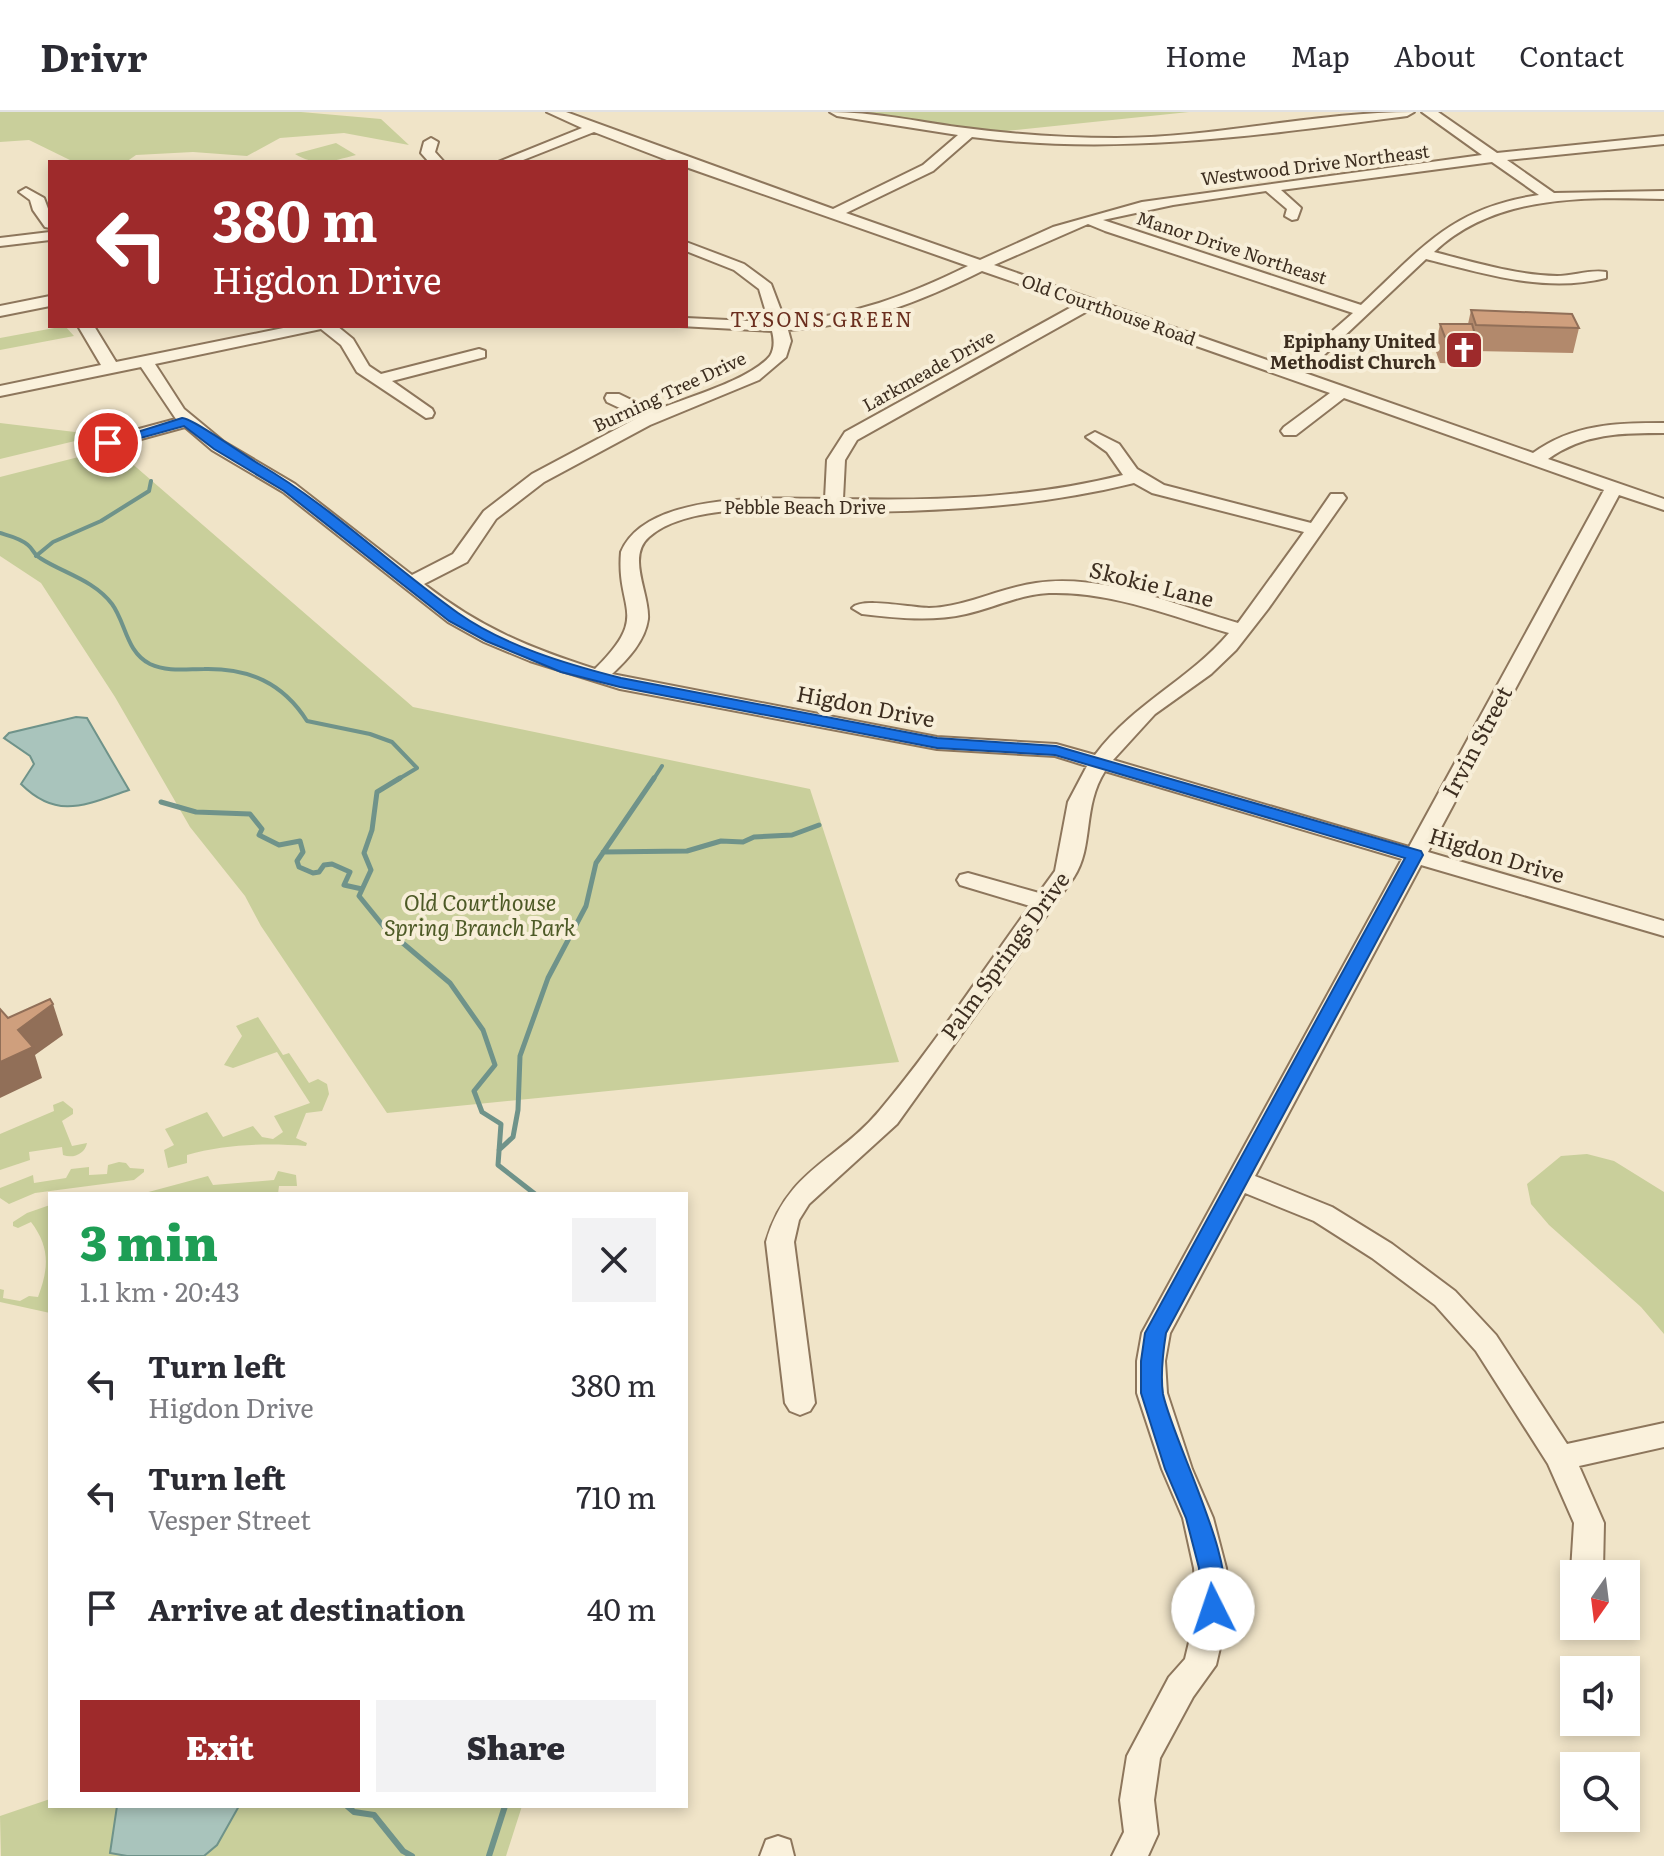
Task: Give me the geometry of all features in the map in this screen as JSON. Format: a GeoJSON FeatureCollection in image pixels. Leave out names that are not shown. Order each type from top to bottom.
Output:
{"type":"FeatureCollection","features":[{"type":"Feature","properties":{"kind":"street","name":"Old Courthouse Road"},"geometry":{"type":"LineString","coordinates":[[554,112],[684,160]]}},
{"type":"Feature","properties":{"kind":"street"},"geometry":{"type":"LineString","coordinates":[[837,112],[969,133],[1051,141],[1154,141],[1407,112]]}},
{"type":"Feature","properties":{"kind":"street"},"geometry":{"type":"LineString","coordinates":[[1429,112],[1552,198]]}},
{"type":"Feature","properties":{"kind":"street"},"geometry":{"type":"LineString","coordinates":[[510,160],[593,128]]}},
{"type":"Feature","properties":{"kind":"street"},"geometry":{"type":"LineString","coordinates":[[835,213],[928,168],[969,133]]}},
{"type":"Feature","properties":{"kind":"street","name":"Westwood Drive Northeast"},"geometry":{"type":"LineString","coordinates":[[688,323],[744,327],[779,325],[832,320],[889,306],[1049,232],[1089,219],[1171,201],[1664,140]]}},
{"type":"Feature","properties":{"kind":"street"},"geometry":{"type":"LineString","coordinates":[[431,142],[428,153],[435,160]]}},
{"type":"Feature","properties":{"kind":"street","name":"Old Courthouse Road"},"geometry":{"type":"LineString","coordinates":[[688,161],[1664,505]]}},
{"type":"Feature","properties":{"kind":"street"},"geometry":{"type":"LineString","coordinates":[[1271,188],[1294,208],[1292,216]]}},
{"type":"Feature","properties":{"kind":"street"},"geometry":{"type":"LineString","coordinates":[[26,192],[37,198],[40,210],[48,221]]}},
{"type":"Feature","properties":{"kind":"street"},"geometry":{"type":"LineString","coordinates":[[1293,374],[1310,362],[1441,238],[1468,221],[1501,209],[1552,198],[1608,194],[1664,195]]}},
{"type":"Feature","properties":{"kind":"street","name":"Manor Drive Northeast"},"geometry":{"type":"LineString","coordinates":[[1089,219],[1364,311]]}},
{"type":"Feature","properties":{"kind":"street"},"geometry":{"type":"LineString","coordinates":[[0,242],[48,236]]}},
{"type":"Feature","properties":{"kind":"street"},"geometry":{"type":"LineString","coordinates":[[688,247],[739,267],[759,279],[771,296],[779,325]]}},
{"type":"Feature","properties":{"kind":"street"},"geometry":{"type":"LineString","coordinates":[[1423,254],[1528,276],[1568,280],[1601,275]]}},
{"type":"Feature","properties":{"kind":"street"},"geometry":{"type":"LineString","coordinates":[[0,311],[48,301]]}},
{"type":"Feature","properties":{"kind":"street","name":"Larkmeade Drive"},"geometry":{"type":"LineString","coordinates":[[834,506],[833,466],[836,454],[851,436],[1091,303]]}},
{"type":"Feature","properties":{"kind":"street","name":"Burning Tree Drive"},"geometry":{"type":"LineString","coordinates":[[409,584],[460,558],[490,515],[520,489],[653,417],[762,371],[782,349],[779,325]]}},
{"type":"Feature","properties":{"kind":"street"},"geometry":{"type":"LineString","coordinates":[[87,328],[111,368]]}},
{"type":"Feature","properties":{"kind":"street"},"geometry":{"type":"LineString","coordinates":[[0,391],[307,328]]}},
{"type":"Feature","properties":{"kind":"street"},"geometry":{"type":"LineString","coordinates":[[330,328],[347,342],[363,369],[426,413]]}},
{"type":"Feature","properties":{"kind":"street"},"geometry":{"type":"LineString","coordinates":[[378,380],[479,354]]}},
{"type":"Feature","properties":{"kind":"street","name":"Higdon Drive"},"geometry":{"type":"LineString","coordinates":[[146,362],[172,405],[218,446],[289,488],[455,618],[491,638],[567,669],[937,743],[1039,748],[1100,763],[1664,929]]}},
{"type":"Feature","properties":{"kind":"street"},"geometry":{"type":"LineString","coordinates":[[1290,431],[1342,392]]}},
{"type":"Feature","properties":{"kind":"street"},"geometry":{"type":"LineString","coordinates":[[613,398],[653,417]]}},
{"type":"Feature","properties":{"kind":"street"},"geometry":{"type":"LineString","coordinates":[[108,443],[187,421]]}},
{"type":"Feature","properties":{"kind":"street"},"geometry":{"type":"LineString","coordinates":[[1535,460],[1560,442],[1585,432],[1664,428]]}},
{"type":"Feature","properties":{"kind":"street"},"geometry":{"type":"LineString","coordinates":[[1095,437],[1113,448],[1135,477],[1179,496],[1314,529]]}},
{"type":"Feature","properties":{"kind":"street","name":"Pebble Beach Drive"},"geometry":{"type":"LineString","coordinates":[[598,677],[623,652],[634,634],[639,605],[628,559],[635,541],[643,532],[671,516],[704,508],[975,501],[1087,488],[1135,477]]}},
{"type":"Feature","properties":{"kind":"street","name":"Irvin Street"},"geometry":{"type":"LineString","coordinates":[[1135,1845],[1137,1800],[1144,1756],[1181,1687],[1200,1665],[1213,1609],[1210,1568],[1198,1518],[1177,1469],[1152,1393],[1151,1361],[1156,1333],[1615,487]]}},
{"type":"Feature","properties":{"kind":"street","name":"Palm Springs Drive"},"geometry":{"type":"LineString","coordinates":[[800,1403],[780,1242],[786,1220],[799,1197],[888,1118],[1066,872],[1074,853],[1077,802],[1100,763],[1130,727],[1213,662],[1241,630],[1337,498]]}},
{"type":"Feature","properties":{"kind":"street","name":"Skokie Lane"},"geometry":{"type":"LineString","coordinates":[[862,608],[940,613],[968,608],[1016,591],[1070,588],[1114,595],[1241,630]]}},
{"type":"Feature","properties":{"kind":"street"},"geometry":{"type":"LineString","coordinates":[[968,880],[1042,902]]}},
{"type":"Feature","properties":{"kind":"street"},"geometry":{"type":"LineString","coordinates":[[1239,1180],[1323,1214],[1382,1251],[1445,1298],[1486,1343],[1560,1458],[1589,1523],[1587,1560]]}},
{"type":"Feature","properties":{"kind":"street"},"geometry":{"type":"LineString","coordinates":[[1560,1458],[1664,1435]]}},
{"type":"Feature","properties":{"kind":"green space"},"geometry":{"type":"Polygon","coordinates":[[[0,112],[301,112],[381,119],[409,145],[344,133],[280,138],[247,156],[193,152],[136,155],[129,160],[70,160],[29,140],[0,142],[0,112]]]}},
{"type":"Feature","properties":{"kind":"green space"},"geometry":{"type":"Polygon","coordinates":[[[837,112],[1189,112],[978,134],[837,112]]]}},
{"type":"Feature","properties":{"kind":"green space"},"geometry":{"type":"Polygon","coordinates":[[[336,143],[356,155],[336,160],[310,160],[295,154],[336,143]]]}},
{"type":"Feature","properties":{"kind":"green space"},"geometry":{"type":"Polygon","coordinates":[[[54,328],[67,328],[74,336],[0,350],[0,338],[54,328]]]}},
{"type":"Feature","properties":{"kind":"green space"},"geometry":{"type":"Polygon","coordinates":[[[0,423],[100,435],[0,459],[0,423]]]}},
{"type":"Feature","properties":{"kind":"green space","name":"Old Courthouse Spring Branch Park"},"geometry":{"type":"Polygon","coordinates":[[[114,448],[413,707],[810,789],[899,1062],[387,1113],[261,926],[245,896],[190,827],[115,697],[41,583],[0,556],[0,477],[114,448]]]}},
{"type":"Feature","properties":{"kind":"green space"},"geometry":{"type":"Polygon","coordinates":[[[258,1017],[283,1055],[289,1053],[309,1083],[318,1079],[327,1084],[329,1094],[322,1111],[306,1113],[296,1138],[307,1143],[306,1146],[261,1145],[216,1149],[187,1155],[187,1163],[168,1168],[164,1150],[174,1145],[165,1129],[207,1112],[223,1137],[253,1126],[262,1137],[273,1139],[283,1132],[274,1116],[310,1103],[277,1052],[233,1068],[224,1065],[242,1036],[236,1026],[258,1017]]]}},
{"type":"Feature","properties":{"kind":"green space"},"geometry":{"type":"Polygon","coordinates":[[[63,1101],[73,1109],[73,1114],[62,1121],[72,1146],[87,1143],[84,1150],[71,1156],[63,1155],[62,1147],[29,1152],[30,1160],[0,1170],[0,1134],[54,1111],[53,1105],[63,1101]]]}},
{"type":"Feature","properties":{"kind":"green space"},"geometry":{"type":"Polygon","coordinates":[[[1587,1154],[1614,1161],[1664,1192],[1664,1334],[1641,1307],[1549,1225],[1531,1204],[1527,1184],[1561,1156],[1587,1154]]]}},
{"type":"Feature","properties":{"kind":"green space"},"geometry":{"type":"Polygon","coordinates":[[[126,1163],[130,1168],[144,1169],[144,1172],[134,1180],[35,1193],[9,1204],[0,1198],[0,1188],[33,1175],[34,1183],[66,1178],[71,1169],[89,1167],[89,1175],[107,1174],[108,1165],[126,1163]]]}},
{"type":"Feature","properties":{"kind":"green space"},"geometry":{"type":"Polygon","coordinates":[[[278,1171],[296,1175],[297,1186],[279,1186],[278,1192],[148,1192],[208,1176],[213,1185],[274,1180],[278,1171]]]}},
{"type":"Feature","properties":{"kind":"green space"},"geometry":{"type":"Polygon","coordinates":[[[48,1206],[48,1313],[0,1302],[0,1289],[4,1290],[3,1298],[20,1301],[29,1296],[38,1297],[46,1267],[42,1240],[31,1222],[18,1228],[13,1226],[13,1222],[48,1206]]]}},
{"type":"Feature","properties":{"kind":"green space"},"geometry":{"type":"Polygon","coordinates":[[[48,1800],[48,1808],[521,1808],[506,1856],[1,1856],[0,1816],[48,1800]]]}},
{"type":"Feature","properties":{"kind":"water"},"geometry":{"type":"Polygon","coordinates":[[[76,717],[87,718],[129,790],[86,804],[60,806],[48,803],[21,784],[34,764],[30,756],[4,738],[9,733],[76,717]]]}},
{"type":"Feature","properties":{"kind":"water"},"geometry":{"type":"Polygon","coordinates":[[[117,1808],[238,1808],[217,1845],[204,1856],[127,1856],[110,1853],[117,1808]]]}},
{"type":"Feature","properties":{"kind":"building"},"geometry":{"type":"Polygon","coordinates":[[[1471,310],[1572,314],[1579,328],[1476,325],[1471,310]]]}},
{"type":"Feature","properties":{"kind":"building"},"geometry":{"type":"Polygon","coordinates":[[[1440,324],[1472,324],[1476,338],[1445,337],[1440,324]]]}},
{"type":"Feature","properties":{"kind":"building"},"geometry":{"type":"Polygon","coordinates":[[[50,999],[53,1004],[18,1030],[33,1047],[0,1062],[0,1009],[8,1018],[50,999]]]}},
{"type":"Feature","properties":{"kind":"waterway"},"geometry":{"type":"LineString","coordinates":[[37,555],[53,542],[101,521],[149,491],[151,481]]}},
{"type":"Feature","properties":{"kind":"waterway"},"geometry":{"type":"LineString","coordinates":[[0,533],[22,541],[37,555]]}},
{"type":"Feature","properties":{"kind":"waterway"},"geometry":{"type":"LineString","coordinates":[[37,555],[105,596],[117,612],[136,652],[150,664],[170,669],[236,671],[263,680],[287,697],[307,721],[370,734],[392,742],[417,768],[397,780]]}},
{"type":"Feature","properties":{"kind":"waterway"},"geometry":{"type":"LineString","coordinates":[[653,780],[662,766]]}},
{"type":"Feature","properties":{"kind":"waterway"},"geometry":{"type":"LineString","coordinates":[[400,778],[377,792],[372,830],[364,853],[371,870],[359,896],[385,928],[450,983],[483,1030],[495,1065],[474,1091],[482,1112],[501,1124],[499,1150]]}},
{"type":"Feature","properties":{"kind":"waterway"},"geometry":{"type":"LineString","coordinates":[[604,852],[654,778]]}},
{"type":"Feature","properties":{"kind":"waterway"},"geometry":{"type":"LineString","coordinates":[[161,802],[196,812],[250,814],[262,829],[259,835],[279,845],[300,841],[303,852],[297,861],[299,867],[313,873],[319,872],[324,865],[332,864],[350,872],[344,885],[362,889]]}},
{"type":"Feature","properties":{"kind":"waterway"},"geometry":{"type":"LineString","coordinates":[[604,852],[687,851],[721,841],[743,842],[754,837],[792,835],[819,825]]}},
{"type":"Feature","properties":{"kind":"waterway"},"geometry":{"type":"LineString","coordinates":[[499,1150],[513,1137],[518,1110],[520,1056],[548,978],[586,906],[596,863],[604,852]]}},
{"type":"Feature","properties":{"kind":"waterway"},"geometry":{"type":"LineString","coordinates":[[499,1150],[498,1165],[532,1192]]}},
{"type":"Feature","properties":{"kind":"waterway"},"geometry":{"type":"LineString","coordinates":[[349,1808],[354,1812],[374,1815],[403,1851],[412,1856]]}},
{"type":"Feature","properties":{"kind":"waterway"},"geometry":{"type":"LineString","coordinates":[[489,1856],[504,1808]]}},
{"type":"Feature","properties":{"kind":"place","name":"Epiphany United Methodist Church"},"geometry":{"type":"Point","coordinates":[1464,350]}},
{"type":"Feature","properties":{"kind":"district","name":"TYSONS GREEN"},"geometry":{"type":"Point","coordinates":[822,318]}},
{"type":"Feature","properties":{"kind":"route"},"geometry":{"type":"LineString","coordinates":[[108,443],[187,421],[218,446],[289,488],[424,597],[455,618],[491,638],[567,669],[620,683],[937,743],[1056,750],[1415,855],[1156,1333],[1151,1361],[1152,1393],[1177,1469],[1198,1518],[1210,1568],[1213,1609]]}}]}
